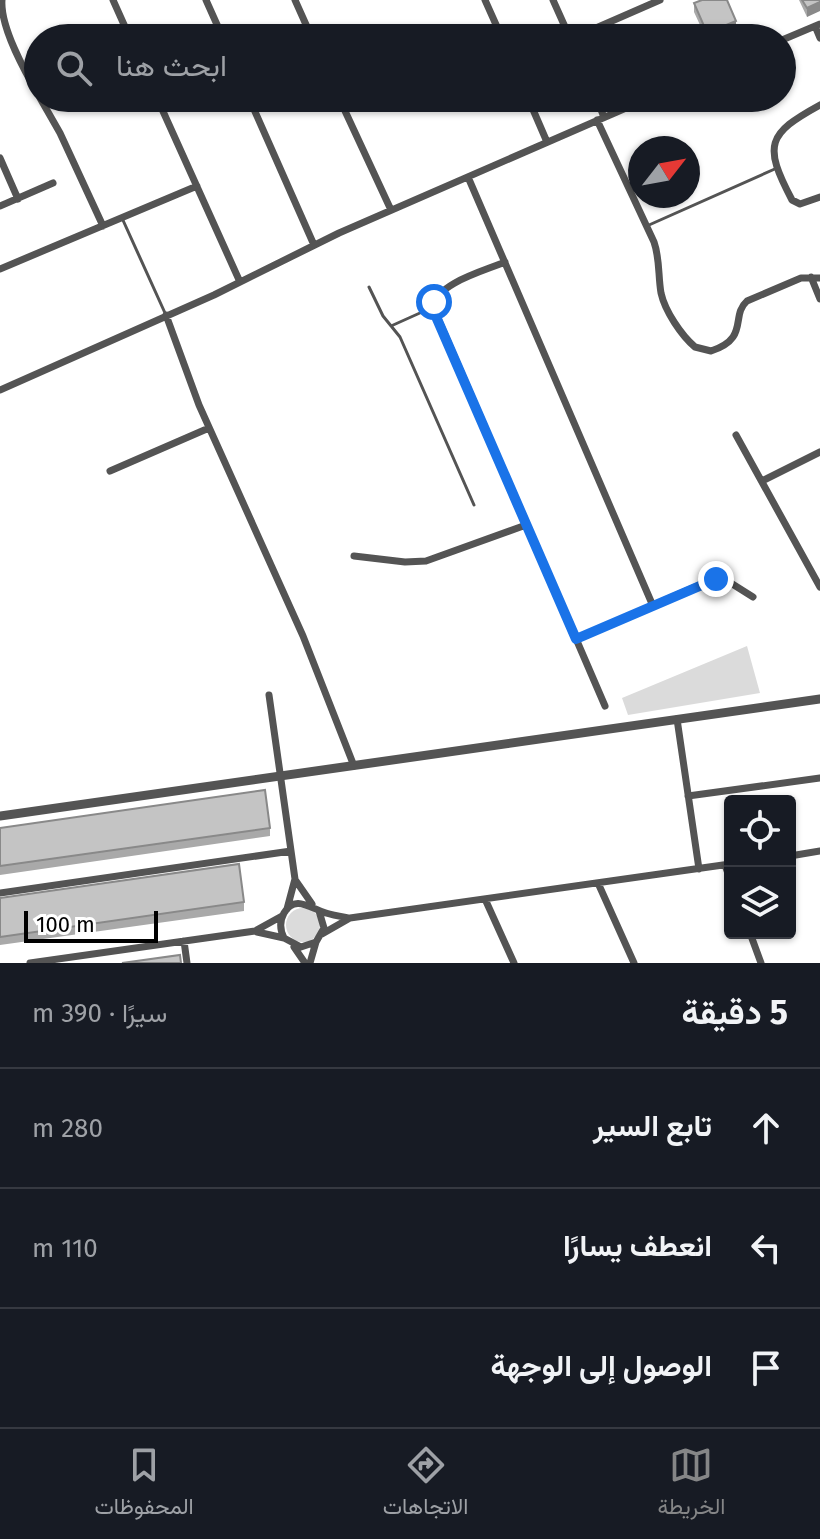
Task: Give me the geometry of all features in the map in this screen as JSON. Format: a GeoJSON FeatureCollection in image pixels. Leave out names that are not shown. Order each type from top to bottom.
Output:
{"type":"FeatureCollection","features":[{"type":"Feature","properties":{"kind":"street"},"geometry":{"type":"LineString","coordinates":[[2,0],[1,9],[24,67]]}},
{"type":"Feature","properties":{"kind":"street"},"geometry":{"type":"LineString","coordinates":[[113,0],[124,24]]}},
{"type":"Feature","properties":{"kind":"street"},"geometry":{"type":"LineString","coordinates":[[206,0],[217,24]]}},
{"type":"Feature","properties":{"kind":"street"},"geometry":{"type":"LineString","coordinates":[[295,0],[306,24]]}},
{"type":"Feature","properties":{"kind":"street"},"geometry":{"type":"LineString","coordinates":[[485,0],[496,24]]}},
{"type":"Feature","properties":{"kind":"street"},"geometry":{"type":"LineString","coordinates":[[553,0],[564,24]]}},
{"type":"Feature","properties":{"kind":"street"},"geometry":{"type":"LineString","coordinates":[[604,24],[660,0]]}},
{"type":"Feature","properties":{"kind":"street"},"geometry":{"type":"LineString","coordinates":[[796,34],[817,25],[820,38]]}},
{"type":"Feature","properties":{"kind":"street"},"geometry":{"type":"LineString","coordinates":[[820,105],[791,120],[781,130],[774,150],[777,168],[795,203],[820,197]]}},
{"type":"Feature","properties":{"kind":"street"},"geometry":{"type":"LineString","coordinates":[[48,112],[103,226]]}},
{"type":"Feature","properties":{"kind":"street"},"geometry":{"type":"LineString","coordinates":[[163,112],[240,282]]}},
{"type":"Feature","properties":{"kind":"street"},"geometry":{"type":"LineString","coordinates":[[255,112],[314,245]]}},
{"type":"Feature","properties":{"kind":"street"},"geometry":{"type":"LineString","coordinates":[[346,112],[391,210]]}},
{"type":"Feature","properties":{"kind":"street"},"geometry":{"type":"LineString","coordinates":[[534,112],[547,142]]}},
{"type":"Feature","properties":{"kind":"street"},"geometry":{"type":"LineString","coordinates":[[599,112],[659,258],[660,290],[665,305],[690,343],[702,351],[715,350],[731,340],[739,325],[744,303],[795,280],[816,278],[820,299]]}},
{"type":"Feature","properties":{"kind":"street"},"geometry":{"type":"LineString","coordinates":[[0,390],[391,210],[617,112]]}},
{"type":"Feature","properties":{"kind":"street"},"geometry":{"type":"LineString","coordinates":[[0,158],[18,199]]}},
{"type":"Feature","properties":{"kind":"street"},"geometry":{"type":"LineString","coordinates":[[468,177],[653,606]]}},
{"type":"Feature","properties":{"kind":"street"},"geometry":{"type":"LineString","coordinates":[[0,206],[53,183]]}},
{"type":"Feature","properties":{"kind":"street"},"geometry":{"type":"LineString","coordinates":[[0,269],[197,186]]}},
{"type":"Feature","properties":{"kind":"street"},"geometry":{"type":"LineString","coordinates":[[505,262],[445,288],[436,296],[433,307],[605,706]]}},
{"type":"Feature","properties":{"kind":"street"},"geometry":{"type":"LineString","coordinates":[[166,315],[209,428],[303,636],[354,766]]}},
{"type":"Feature","properties":{"kind":"street"},"geometry":{"type":"LineString","coordinates":[[110,471],[209,428]]}},
{"type":"Feature","properties":{"kind":"street"},"geometry":{"type":"LineString","coordinates":[[736,435],[820,587]]}},
{"type":"Feature","properties":{"kind":"street"},"geometry":{"type":"LineString","coordinates":[[762,481],[820,452]]}},
{"type":"Feature","properties":{"kind":"street"},"geometry":{"type":"LineString","coordinates":[[354,556],[405,562],[433,560],[526,525]]}},
{"type":"Feature","properties":{"kind":"street"},"geometry":{"type":"LineString","coordinates":[[576,639],[716,579],[730,582],[753,597]]}},
{"type":"Feature","properties":{"kind":"street"},"geometry":{"type":"LineString","coordinates":[[269,695],[295,879],[280,927],[284,938]]}},
{"type":"Feature","properties":{"kind":"street"},"geometry":{"type":"LineString","coordinates":[[0,816],[820,699]]}},
{"type":"Feature","properties":{"kind":"street"},"geometry":{"type":"LineString","coordinates":[[677,719],[699,869]]}},
{"type":"Feature","properties":{"kind":"street"},"geometry":{"type":"LineString","coordinates":[[688,796],[820,778]]}},
{"type":"Feature","properties":{"kind":"street"},"geometry":{"type":"LineString","coordinates":[[0,893],[291,851]]}},
{"type":"Feature","properties":{"kind":"street"},"geometry":{"type":"LineString","coordinates":[[796,855],[820,851]]}},
{"type":"Feature","properties":{"kind":"street"},"geometry":{"type":"LineString","coordinates":[[30,963],[255,931],[284,938],[307,963],[322,934],[350,918],[724,866]]}},
{"type":"Feature","properties":{"kind":"street"},"geometry":{"type":"LineString","coordinates":[[295,879],[324,921],[322,934]]}},
{"type":"Feature","properties":{"kind":"street"},"geometry":{"type":"LineString","coordinates":[[598,883],[634,963]]}},
{"type":"Feature","properties":{"kind":"street"},"geometry":{"type":"LineString","coordinates":[[485,899],[514,963]]}},
{"type":"Feature","properties":{"kind":"street"},"geometry":{"type":"LineString","coordinates":[[255,931],[300,903],[350,918]]}},
{"type":"Feature","properties":{"kind":"street"},"geometry":{"type":"LineString","coordinates":[[752,939],[761,963]]}},
{"type":"Feature","properties":{"kind":"street"},"geometry":{"type":"LineString","coordinates":[[184,941],[187,963]]}},
{"type":"Feature","properties":{"kind":"street"},"geometry":{"type":"LineString","coordinates":[[293,945],[309,946],[316,942]]}},
{"type":"Feature","properties":{"kind":"lane"},"geometry":{"type":"LineString","coordinates":[[647,226],[777,168]]}},
{"type":"Feature","properties":{"kind":"lane"},"geometry":{"type":"LineString","coordinates":[[122,218],[166,315]]}},
{"type":"Feature","properties":{"kind":"lane"},"geometry":{"type":"LineString","coordinates":[[369,287],[380,312],[400,337],[474,505]]}},
{"type":"Feature","properties":{"kind":"lane"},"geometry":{"type":"LineString","coordinates":[[391,326],[433,307]]}},
{"type":"Feature","properties":{"kind":"shaded area"},"geometry":{"type":"Polygon","coordinates":[[[747,646],[760,693],[628,715],[622,698],[747,646]]]}},
{"type":"Feature","properties":{"kind":"shaded area"},"geometry":{"type":"Polygon","coordinates":[[[303,908],[315,913],[320,925],[315,937],[303,942],[291,937],[286,925],[291,913],[303,908]]]}},
{"type":"Feature","properties":{"kind":"building"},"geometry":{"type":"Polygon","coordinates":[[[727,0],[736,21],[703,24],[694,3],[727,0]]]}},
{"type":"Feature","properties":{"kind":"building"},"geometry":{"type":"Polygon","coordinates":[[[802,0],[820,0],[820,2],[807,8],[802,0]]]}},
{"type":"Feature","properties":{"kind":"building"},"geometry":{"type":"Polygon","coordinates":[[[265,790],[270,828],[0,866],[0,828],[265,790]]]}},
{"type":"Feature","properties":{"kind":"building"},"geometry":{"type":"Polygon","coordinates":[[[239,864],[244,902],[0,937],[0,898],[239,864]]]}},
{"type":"Feature","properties":{"kind":"building"},"geometry":{"type":"Polygon","coordinates":[[[180,955],[181,963],[122,963],[180,955]]]}},
{"type":"Feature","properties":{"kind":"route"},"geometry":{"type":"LineString","coordinates":[[434,302],[434,312],[576,639],[716,579]]}}]}
